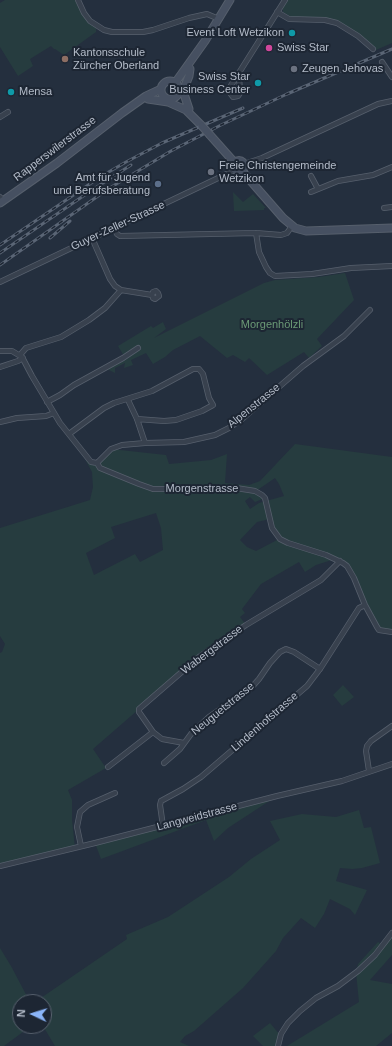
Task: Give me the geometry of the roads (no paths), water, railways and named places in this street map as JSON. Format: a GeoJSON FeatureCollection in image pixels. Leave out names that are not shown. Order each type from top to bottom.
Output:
{"type":"FeatureCollection","features":[{"type":"Feature","properties":{"kind":"main road"},"geometry":{"type":"LineString","coordinates":[[176,91],[230,0]]}},
{"type":"Feature","properties":{"kind":"main road"},"geometry":{"type":"LineString","coordinates":[[206,41],[202,50],[176,91],[169,99],[162,92],[166,82],[171,81],[176,91],[188,109],[234,162],[240,160],[240,168],[283,218],[292,226],[306,231],[392,228]]}},
{"type":"Feature","properties":{"kind":"main road"},"geometry":{"type":"LineString","coordinates":[[188,109],[183,91],[190,69]]}},
{"type":"Feature","properties":{"kind":"main road","name":"Rapperswilerstrasse"},"geometry":{"type":"LineString","coordinates":[[140,101],[156,96],[162,92]]}},
{"type":"Feature","properties":{"kind":"main road","name":"Rapperswilerstrasse"},"geometry":{"type":"LineString","coordinates":[[0,199],[59,158],[103,123],[122,113],[146,96],[162,92]]}},
{"type":"Feature","properties":{"kind":"main road"},"geometry":{"type":"LineString","coordinates":[[148,99],[168,102],[188,109]]}},
{"type":"Feature","properties":{"kind":"street"},"geometry":{"type":"LineString","coordinates":[[78,0],[84,13],[90,21],[104,30],[112,32],[143,32],[193,16],[208,14],[219,19]]}},
{"type":"Feature","properties":{"kind":"street"},"geometry":{"type":"LineString","coordinates":[[238,75],[285,0]]}},
{"type":"Feature","properties":{"kind":"street"},"geometry":{"type":"LineString","coordinates":[[277,12],[289,19],[325,20],[337,23],[358,36],[372,49]]}},
{"type":"Feature","properties":{"kind":"street"},"geometry":{"type":"LineString","coordinates":[[382,62],[392,77]]}},
{"type":"Feature","properties":{"kind":"street","name":"Guyer-Zeller-Strasse"},"geometry":{"type":"LineString","coordinates":[[0,282],[378,104],[392,102]]}},
{"type":"Feature","properties":{"kind":"street"},"geometry":{"type":"LineString","coordinates":[[0,117],[8,112]]}},
{"type":"Feature","properties":{"kind":"street"},"geometry":{"type":"LineString","coordinates":[[311,192],[341,181],[373,175],[392,167]]}},
{"type":"Feature","properties":{"kind":"street"},"geometry":{"type":"LineString","coordinates":[[312,176],[318,189]]}},
{"type":"Feature","properties":{"kind":"street"},"geometry":{"type":"LineString","coordinates":[[384,208],[392,207]]}},
{"type":"Feature","properties":{"kind":"street"},"geometry":{"type":"LineString","coordinates":[[114,228],[120,236],[256,233],[283,235],[287,233],[292,226]]}},
{"type":"Feature","properties":{"kind":"street"},"geometry":{"type":"LineString","coordinates":[[256,233],[259,252],[268,271],[275,276],[312,274],[351,268],[392,266]]}},
{"type":"Feature","properties":{"kind":"street"},"geometry":{"type":"LineString","coordinates":[[92,238],[112,283],[121,290],[152,295]]}},
{"type":"Feature","properties":{"kind":"street"},"geometry":{"type":"LineString","coordinates":[[0,367],[18,361],[26,348],[61,336],[86,323],[105,308],[121,290]]}},
{"type":"Feature","properties":{"kind":"street","name":"Alpenstrasse"},"geometry":{"type":"LineString","coordinates":[[97,463],[111,449],[116,447],[145,443],[184,442],[198,440],[215,435],[229,428],[242,419],[303,366],[344,336],[370,310]]}},
{"type":"Feature","properties":{"kind":"street"},"geometry":{"type":"LineString","coordinates":[[47,402],[138,348]]}},
{"type":"Feature","properties":{"kind":"street"},"geometry":{"type":"LineString","coordinates":[[0,351],[12,351],[22,356]]}},
{"type":"Feature","properties":{"kind":"street","name":"Morgenstrasse"},"geometry":{"type":"LineString","coordinates":[[22,356],[54,413],[91,462],[97,463],[100,468],[153,489],[236,488],[256,491],[265,498],[272,528],[280,539],[340,561]]}},
{"type":"Feature","properties":{"kind":"street"},"geometry":{"type":"LineString","coordinates":[[69,434],[104,408],[114,403],[128,400],[152,391],[193,369],[199,369],[203,374],[209,398],[213,405],[202,411],[176,420],[164,421],[137,419]]}},
{"type":"Feature","properties":{"kind":"street"},"geometry":{"type":"LineString","coordinates":[[128,400],[137,419],[145,443]]}},
{"type":"Feature","properties":{"kind":"street"},"geometry":{"type":"LineString","coordinates":[[0,422],[24,417],[46,416],[54,413]]}},
{"type":"Feature","properties":{"kind":"street"},"geometry":{"type":"LineString","coordinates":[[340,561],[347,566],[354,578],[365,605],[380,630],[392,632]]}},
{"type":"Feature","properties":{"kind":"street","name":"Wabergstrasse"},"geometry":{"type":"LineString","coordinates":[[153,732],[139,712],[139,709],[199,657],[246,625],[321,580],[340,561]]}},
{"type":"Feature","properties":{"kind":"street","name":"Lindenhofstrasse"},"geometry":{"type":"LineString","coordinates":[[163,826],[160,805],[161,801],[201,777],[307,686],[360,608],[365,605]]}},
{"type":"Feature","properties":{"kind":"street","name":"Neuguetstrasse"},"geometry":{"type":"LineString","coordinates":[[164,763],[180,749],[191,734],[209,717],[251,688],[280,652],[286,649],[294,652],[320,669]]}},
{"type":"Feature","properties":{"kind":"street"},"geometry":{"type":"LineString","coordinates":[[370,771],[366,751],[367,746],[371,741],[392,726]]}},
{"type":"Feature","properties":{"kind":"street"},"geometry":{"type":"LineString","coordinates":[[108,767],[153,732],[162,739],[184,742]]}},
{"type":"Feature","properties":{"kind":"street","name":"Langweidstrasse"},"geometry":{"type":"LineString","coordinates":[[0,866],[342,781],[392,764]]}},
{"type":"Feature","properties":{"kind":"street"},"geometry":{"type":"LineString","coordinates":[[81,846],[77,827],[80,812],[88,805],[115,793]]}},
{"type":"Feature","properties":{"kind":"street"},"geometry":{"type":"LineString","coordinates":[[278,1046],[281,1034],[288,1023],[316,998],[338,986],[358,971],[375,955],[392,933]]}},
{"type":"Feature","properties":{"kind":"railway"},"geometry":{"type":"LineString","coordinates":[[0,265],[108,189],[171,151],[221,125],[287,94],[392,49]]}},
{"type":"Feature","properties":{"kind":"railway"},"geometry":{"type":"LineString","coordinates":[[0,245],[100,177],[126,162],[162,143],[243,108]]}},
{"type":"Feature","properties":{"kind":"railway"},"geometry":{"type":"LineString","coordinates":[[0,253],[131,165]]}},
{"type":"Feature","properties":{"kind":"railway"},"geometry":{"type":"LineString","coordinates":[[50,238],[70,221]]}},
{"type":"Feature","properties":{"kind":"place","name":"Event Loft Wetzikon"},"geometry":{"type":"Point","coordinates":[292,33]}},
{"type":"Feature","properties":{"kind":"place","name":"Swiss Star"},"geometry":{"type":"Point","coordinates":[269,48]}},
{"type":"Feature","properties":{"kind":"place","name":"Kantonsschule Zürcher Oberland"},"geometry":{"type":"Point","coordinates":[65,59]}},
{"type":"Feature","properties":{"kind":"place","name":"Zeugen Jehovas"},"geometry":{"type":"Point","coordinates":[294,69]}},
{"type":"Feature","properties":{"kind":"place","name":"Swiss Star Business Center"},"geometry":{"type":"Point","coordinates":[258,83]}},
{"type":"Feature","properties":{"kind":"place","name":"Mensa"},"geometry":{"type":"Point","coordinates":[11,92]}},
{"type":"Feature","properties":{"kind":"place","name":"Freie Christengemeinde Wetzikon"},"geometry":{"type":"Point","coordinates":[211,172]}},
{"type":"Feature","properties":{"kind":"place","name":"Amt für Jugend und Berufsberatung"},"geometry":{"type":"Point","coordinates":[158,184]}},
{"type":"Feature","properties":{"kind":"park label","name":"Morgenhölzli"},"geometry":{"type":"Point","coordinates":[272,325]}}]}
